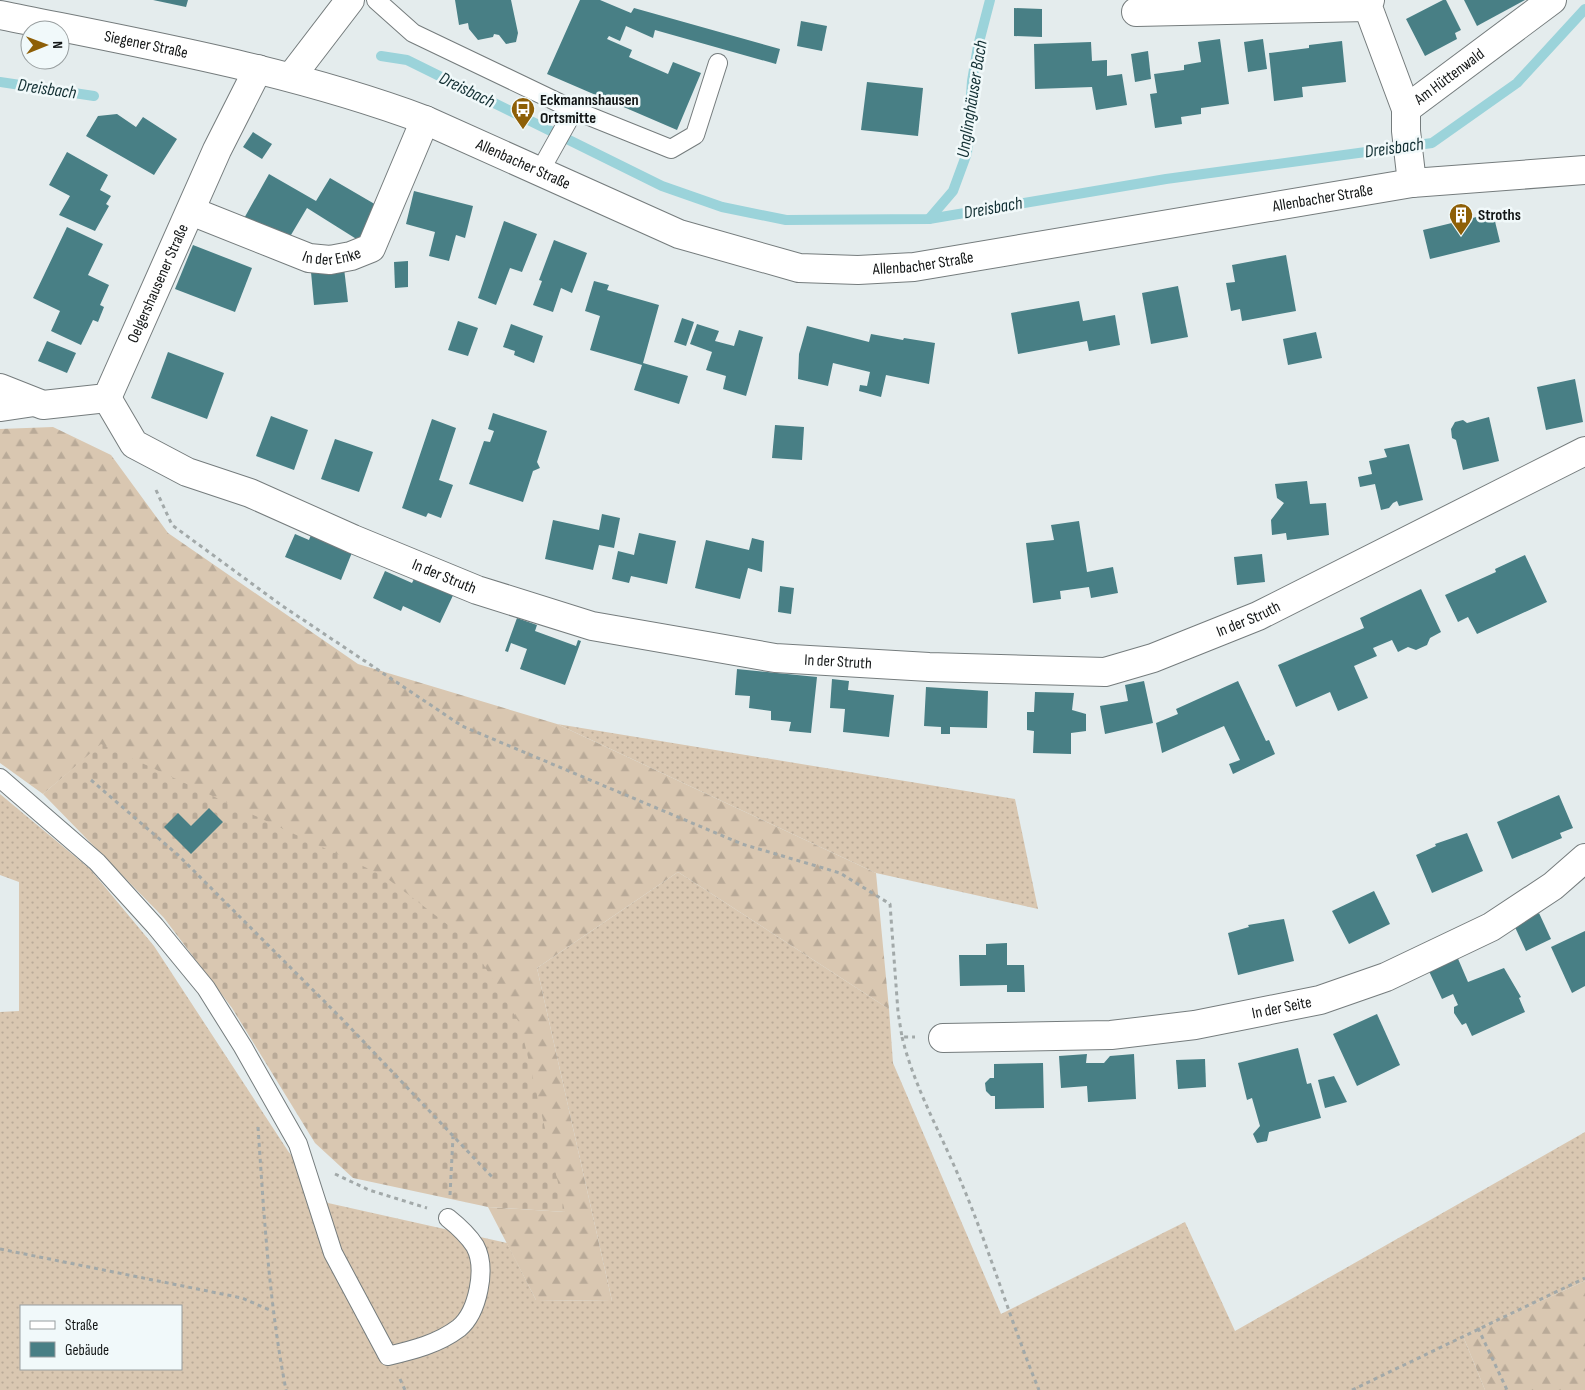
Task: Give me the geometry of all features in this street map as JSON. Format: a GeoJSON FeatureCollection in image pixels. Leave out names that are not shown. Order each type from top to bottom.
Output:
{"type":"FeatureCollection","features":[{"type":"Feature","properties":{"kind":"street"},"geometry":{"type":"LineString","coordinates":[[291,76],[350,0]]}},
{"type":"Feature","properties":{"kind":"street","name":"Am Hüttenwald"},"geometry":{"type":"LineString","coordinates":[[1406,120],[1552,0]]}},
{"type":"Feature","properties":{"kind":"street"},"geometry":{"type":"LineString","coordinates":[[1136,12],[1369,4],[1406,120],[1411,172]]}},
{"type":"Feature","properties":{"kind":"street","name":"Siegener Straße"},"geometry":{"type":"LineString","coordinates":[[0,14],[291,76]]}},
{"type":"Feature","properties":{"kind":"street","name":"Oelgershausener Straße"},"geometry":{"type":"LineString","coordinates":[[107,398],[217,150],[258,68]]}},
{"type":"Feature","properties":{"kind":"street","name":"Allenbacher Straße"},"geometry":{"type":"LineString","coordinates":[[291,76],[547,160],[679,234],[799,268],[858,270],[914,267],[1411,172],[1585,170]]}},
{"type":"Feature","properties":{"kind":"street","name":"In der Enke"},"geometry":{"type":"LineString","coordinates":[[191,211],[309,258],[330,260],[351,256],[371,248],[426,120]]}},
{"type":"Feature","properties":{"kind":"street"},"geometry":{"type":"LineString","coordinates":[[0,388],[43,405],[107,398]]}},
{"type":"Feature","properties":{"kind":"street","name":"In der Struth"},"geometry":{"type":"LineString","coordinates":[[107,398],[134,444],[187,472],[250,492],[353,539],[476,590],[592,626],[775,658],[939,667],[1105,672],[1153,658],[1258,616],[1585,451]]}},
{"type":"Feature","properties":{"kind":"street","name":"In der Seite"},"geometry":{"type":"LineString","coordinates":[[943,1038],[1111,1035],[1195,1025],[1320,1000],[1386,977],[1491,926],[1553,886],[1585,858]]}},
{"type":"Feature","properties":{"kind":"lane"},"geometry":{"type":"LineString","coordinates":[[376,0],[414,33],[572,115],[671,149],[695,135],[718,64]]}},
{"type":"Feature","properties":{"kind":"lane"},"geometry":{"type":"LineString","coordinates":[[547,160],[572,115]]}},
{"type":"Feature","properties":{"kind":"lane"},"geometry":{"type":"LineString","coordinates":[[0,412],[43,405]]}},
{"type":"Feature","properties":{"kind":"lane"},"geometry":{"type":"LineString","coordinates":[[0,778],[97,862],[156,926],[206,988],[243,1047],[298,1144],[333,1253],[388,1356],[421,1348],[443,1338],[460,1327],[473,1308],[480,1286],[480,1266],[476,1247],[461,1228],[448,1218]]}},
{"type":"Feature","properties":{"kind":"path"},"geometry":{"type":"LineString","coordinates":[[155,489],[172,525],[281,605],[462,726],[742,844],[840,873],[890,904],[898,1012],[910,1067],[960,1178],[1016,1333],[1039,1390]]}},
{"type":"Feature","properties":{"kind":"path"},"geometry":{"type":"LineString","coordinates":[[91,780],[178,855],[344,1021],[494,1179]]}},
{"type":"Feature","properties":{"kind":"path"},"geometry":{"type":"LineString","coordinates":[[902,1037],[943,1038]]}},
{"type":"Feature","properties":{"kind":"path"},"geometry":{"type":"LineString","coordinates":[[258,1120],[264,1226],[272,1311],[286,1390]]}},
{"type":"Feature","properties":{"kind":"path"},"geometry":{"type":"LineString","coordinates":[[333,1172],[369,1190],[422,1206],[448,1218],[453,1136]]}},
{"type":"Feature","properties":{"kind":"path"},"geometry":{"type":"LineString","coordinates":[[0,1249],[242,1298],[272,1311]]}},
{"type":"Feature","properties":{"kind":"path"},"geometry":{"type":"LineString","coordinates":[[1352,1390],[1585,1278]]}},
{"type":"Feature","properties":{"kind":"path"},"geometry":{"type":"LineString","coordinates":[[1478,1328],[1507,1390]]}},
{"type":"Feature","properties":{"kind":"green space"},"geometry":{"type":"Polygon","coordinates":[[[53,427],[111,455],[168,533],[358,664],[557,724],[876,873],[889,1009],[678,872],[537,968],[612,1301],[536,1300],[488,1207],[565,1212],[101,745],[43,794],[0,763],[0,429],[53,427]]]}},
{"type":"Feature","properties":{"kind":"green space"},"geometry":{"type":"Polygon","coordinates":[[[557,724],[1015,799],[1038,909],[876,873],[557,724]]]}},
{"type":"Feature","properties":{"kind":"green space"},"geometry":{"type":"Polygon","coordinates":[[[101,744],[384,876],[469,941],[520,1024],[565,1212],[488,1207],[353,1178],[315,1143],[232,1008],[164,918],[43,794],[101,744]]]}},
{"type":"Feature","properties":{"kind":"green space"},"geometry":{"type":"Polygon","coordinates":[[[0,794],[90,869],[154,946],[288,1151],[328,1203],[507,1243],[536,1300],[612,1301],[537,968],[678,872],[889,1009],[893,1063],[1001,1314],[1185,1222],[1235,1331],[1585,1132],[1585,1281],[1463,1336],[1485,1390],[0,1390],[0,1012],[19,1011],[19,882],[0,875],[0,794]]]}},
{"type":"Feature","properties":{"kind":"green space"},"geometry":{"type":"Polygon","coordinates":[[[1585,1281],[1585,1390],[1485,1390],[1463,1336],[1585,1281]]]}},
{"type":"Feature","properties":{"kind":"building"},"geometry":{"type":"Polygon","coordinates":[[[153,0],[188,0],[186,7],[153,0]]]}},
{"type":"Feature","properties":{"kind":"building"},"geometry":{"type":"Polygon","coordinates":[[[455,0],[511,0],[518,33],[516,42],[506,44],[499,35],[494,34],[493,37],[478,40],[469,29],[468,23],[459,25],[455,0]]]}},
{"type":"Feature","properties":{"kind":"building"},"geometry":{"type":"Polygon","coordinates":[[[580,0],[600,0],[631,13],[634,8],[780,49],[776,64],[655,30],[653,38],[626,26],[620,41],[609,36],[607,39],[632,50],[629,57],[668,74],[673,62],[701,73],[677,130],[547,74],[580,0]]]}},
{"type":"Feature","properties":{"kind":"building"},"geometry":{"type":"Polygon","coordinates":[[[1446,0],[1461,30],[1455,33],[1457,39],[1425,56],[1406,19],[1446,0]]]}},
{"type":"Feature","properties":{"kind":"building"},"geometry":{"type":"Polygon","coordinates":[[[1464,0],[1525,0],[1477,26],[1464,0]]]}},
{"type":"Feature","properties":{"kind":"building"},"geometry":{"type":"Polygon","coordinates":[[[1014,8],[1042,9],[1042,37],[1014,36],[1014,8]]]}},
{"type":"Feature","properties":{"kind":"building"},"geometry":{"type":"Polygon","coordinates":[[[801,21],[827,26],[822,51],[797,46],[801,21]]]}},
{"type":"Feature","properties":{"kind":"building"},"geometry":{"type":"Polygon","coordinates":[[[1220,39],[1229,104],[1201,108],[1201,114],[1181,117],[1182,124],[1155,128],[1150,94],[1157,93],[1154,74],[1184,70],[1184,65],[1201,62],[1198,42],[1220,39]]]}},
{"type":"Feature","properties":{"kind":"building"},"geometry":{"type":"Polygon","coordinates":[[[1263,39],[1267,69],[1248,72],[1244,42],[1263,39]]]}},
{"type":"Feature","properties":{"kind":"building"},"geometry":{"type":"Polygon","coordinates":[[[1342,41],[1346,82],[1302,87],[1303,97],[1274,101],[1269,53],[1309,48],[1309,45],[1342,41]]]}},
{"type":"Feature","properties":{"kind":"building"},"geometry":{"type":"Polygon","coordinates":[[[1091,42],[1092,61],[1107,60],[1107,76],[1122,74],[1127,105],[1096,110],[1092,87],[1035,89],[1034,44],[1091,42]]]}},
{"type":"Feature","properties":{"kind":"building"},"geometry":{"type":"Polygon","coordinates":[[[1148,51],[1151,79],[1135,82],[1131,54],[1148,51]]]}},
{"type":"Feature","properties":{"kind":"building"},"geometry":{"type":"Polygon","coordinates":[[[867,82],[923,88],[918,136],[861,130],[867,82]]]}},
{"type":"Feature","properties":{"kind":"building"},"geometry":{"type":"Polygon","coordinates":[[[117,114],[136,127],[143,117],[177,139],[154,175],[86,136],[98,116],[117,114]]]}},
{"type":"Feature","properties":{"kind":"building"},"geometry":{"type":"Polygon","coordinates":[[[253,132],[272,144],[262,159],[243,147],[253,132]]]}},
{"type":"Feature","properties":{"kind":"building"},"geometry":{"type":"Polygon","coordinates":[[[67,152],[108,175],[100,190],[111,196],[106,204],[109,206],[95,231],[59,215],[70,196],[49,185],[67,152]]]}},
{"type":"Feature","properties":{"kind":"building"},"geometry":{"type":"Polygon","coordinates":[[[269,174],[316,201],[330,178],[378,206],[358,240],[307,208],[288,240],[242,222],[269,174]]]}},
{"type":"Feature","properties":{"kind":"building"},"geometry":{"type":"Polygon","coordinates":[[[414,191],[473,206],[465,238],[456,235],[449,261],[429,256],[435,232],[406,224],[414,191]]]}},
{"type":"Feature","properties":{"kind":"building","name":"Stroths"},"geometry":{"type":"Polygon","coordinates":[[[1493,213],[1500,242],[1430,259],[1423,230],[1493,213]]]}},
{"type":"Feature","properties":{"kind":"building"},"geometry":{"type":"Polygon","coordinates":[[[504,221],[537,234],[522,272],[510,268],[496,305],[478,298],[504,221]]]}},
{"type":"Feature","properties":{"kind":"building"},"geometry":{"type":"Polygon","coordinates":[[[67,227],[103,244],[88,275],[109,285],[100,305],[104,307],[98,322],[93,320],[81,345],[51,331],[60,311],[33,298],[67,227]]]}},
{"type":"Feature","properties":{"kind":"building"},"geometry":{"type":"Polygon","coordinates":[[[554,240],[587,253],[572,293],[561,288],[553,312],[533,305],[542,281],[539,280],[554,240]]]}},
{"type":"Feature","properties":{"kind":"building"},"geometry":{"type":"Polygon","coordinates":[[[193,245],[252,268],[235,312],[175,289],[193,245]]]}},
{"type":"Feature","properties":{"kind":"building"},"geometry":{"type":"Polygon","coordinates":[[[1286,255],[1296,311],[1242,321],[1240,309],[1231,311],[1226,283],[1235,282],[1232,265],[1286,255]]]}},
{"type":"Feature","properties":{"kind":"building"},"geometry":{"type":"Polygon","coordinates":[[[408,261],[408,287],[395,288],[394,262],[408,261]]]}},
{"type":"Feature","properties":{"kind":"building"},"geometry":{"type":"Polygon","coordinates":[[[344,268],[348,302],[314,305],[311,272],[344,268]]]}},
{"type":"Feature","properties":{"kind":"building"},"geometry":{"type":"Polygon","coordinates":[[[594,281],[609,285],[607,290],[659,305],[643,363],[688,376],[679,404],[634,390],[642,365],[590,350],[600,316],[585,311],[594,281]]]}},
{"type":"Feature","properties":{"kind":"building"},"geometry":{"type":"Polygon","coordinates":[[[1178,286],[1188,337],[1151,344],[1142,293],[1178,286]]]}},
{"type":"Feature","properties":{"kind":"building"},"geometry":{"type":"Polygon","coordinates":[[[1079,301],[1083,321],[1115,315],[1120,345],[1089,351],[1087,341],[1018,354],[1011,313],[1079,301]]]}},
{"type":"Feature","properties":{"kind":"building"},"geometry":{"type":"Polygon","coordinates":[[[682,318],[694,322],[686,346],[674,342],[682,318]]]}},
{"type":"Feature","properties":{"kind":"building"},"geometry":{"type":"Polygon","coordinates":[[[458,321],[478,328],[468,356],[448,350],[458,321]]]}},
{"type":"Feature","properties":{"kind":"building"},"geometry":{"type":"Polygon","coordinates":[[[511,324],[543,336],[534,363],[514,355],[515,351],[503,347],[511,324]]]}},
{"type":"Feature","properties":{"kind":"building"},"geometry":{"type":"Polygon","coordinates":[[[697,324],[719,331],[715,341],[734,346],[739,330],[763,337],[746,396],[723,389],[726,376],[706,370],[712,352],[690,344],[697,324]]]}},
{"type":"Feature","properties":{"kind":"building"},"geometry":{"type":"Polygon","coordinates":[[[807,326],[869,342],[871,334],[935,343],[929,384],[886,375],[881,397],[859,391],[860,385],[867,386],[870,372],[833,363],[828,386],[798,379],[799,354],[807,326]]]}},
{"type":"Feature","properties":{"kind":"building"},"geometry":{"type":"Polygon","coordinates":[[[1316,332],[1322,358],[1288,365],[1283,339],[1316,332]]]}},
{"type":"Feature","properties":{"kind":"building"},"geometry":{"type":"Polygon","coordinates":[[[47,341],[76,353],[67,373],[38,361],[47,341]]]}},
{"type":"Feature","properties":{"kind":"building"},"geometry":{"type":"Polygon","coordinates":[[[168,352],[224,373],[207,419],[151,398],[168,352]]]}},
{"type":"Feature","properties":{"kind":"building"},"geometry":{"type":"Polygon","coordinates":[[[1575,379],[1583,422],[1546,430],[1537,387],[1575,379]]]}},
{"type":"Feature","properties":{"kind":"building"},"geometry":{"type":"Polygon","coordinates":[[[493,413],[547,431],[537,462],[540,468],[533,471],[523,502],[469,484],[484,441],[490,442],[494,431],[488,429],[493,413]]]}},
{"type":"Feature","properties":{"kind":"building"},"geometry":{"type":"Polygon","coordinates":[[[271,416],[308,430],[294,470],[256,456],[271,416]]]}},
{"type":"Feature","properties":{"kind":"building"},"geometry":{"type":"Polygon","coordinates":[[[1489,417],[1499,461],[1463,470],[1456,440],[1452,438],[1451,429],[1455,422],[1463,420],[1467,423],[1489,417]]]}},
{"type":"Feature","properties":{"kind":"building"},"geometry":{"type":"Polygon","coordinates":[[[432,419],[456,428],[439,480],[453,485],[441,518],[428,513],[426,517],[402,508],[432,419]]]}},
{"type":"Feature","properties":{"kind":"building"},"geometry":{"type":"Polygon","coordinates":[[[775,425],[804,427],[802,460],[772,458],[775,425]]]}},
{"type":"Feature","properties":{"kind":"building"},"geometry":{"type":"Polygon","coordinates":[[[335,439],[373,452],[359,492],[321,479],[335,439]]]}},
{"type":"Feature","properties":{"kind":"building"},"geometry":{"type":"Polygon","coordinates":[[[1409,444],[1423,500],[1399,506],[1397,501],[1389,508],[1381,510],[1375,484],[1360,487],[1358,477],[1372,474],[1369,461],[1387,457],[1384,449],[1409,444]]]}},
{"type":"Feature","properties":{"kind":"building"},"geometry":{"type":"Polygon","coordinates":[[[1307,481],[1310,504],[1326,503],[1329,535],[1287,540],[1286,533],[1272,535],[1271,520],[1284,503],[1277,498],[1275,484],[1307,481]]]}},
{"type":"Feature","properties":{"kind":"building"},"geometry":{"type":"Polygon","coordinates":[[[602,514],[620,518],[614,548],[599,545],[593,570],[545,559],[553,520],[599,530],[602,514]]]}},
{"type":"Feature","properties":{"kind":"building"},"geometry":{"type":"Polygon","coordinates":[[[1079,521],[1087,572],[1113,567],[1118,593],[1091,598],[1089,587],[1060,591],[1061,599],[1033,603],[1026,543],[1054,540],[1051,525],[1079,521]]]}},
{"type":"Feature","properties":{"kind":"building"},"geometry":{"type":"Polygon","coordinates":[[[314,527],[355,545],[341,580],[285,557],[295,534],[309,540],[314,527]]]}},
{"type":"Feature","properties":{"kind":"building"},"geometry":{"type":"Polygon","coordinates":[[[639,533],[676,541],[667,584],[631,576],[629,583],[612,579],[618,551],[634,555],[639,533]]]}},
{"type":"Feature","properties":{"kind":"building"},"geometry":{"type":"Polygon","coordinates":[[[752,538],[764,541],[762,572],[748,568],[740,599],[695,588],[706,540],[749,550],[752,538]]]}},
{"type":"Feature","properties":{"kind":"building"},"geometry":{"type":"Polygon","coordinates":[[[1262,554],[1265,582],[1237,585],[1234,557],[1262,554]]]}},
{"type":"Feature","properties":{"kind":"building"},"geometry":{"type":"Polygon","coordinates":[[[1525,555],[1547,602],[1477,634],[1468,617],[1458,622],[1445,595],[1496,572],[1495,569],[1525,555]]]}},
{"type":"Feature","properties":{"kind":"building"},"geometry":{"type":"Polygon","coordinates":[[[385,571],[412,583],[418,571],[456,589],[440,623],[403,606],[401,611],[373,598],[385,571]]]}},
{"type":"Feature","properties":{"kind":"building"},"geometry":{"type":"Polygon","coordinates":[[[780,586],[794,588],[791,614],[778,612],[780,586]]]}},
{"type":"Feature","properties":{"kind":"building"},"geometry":{"type":"Polygon","coordinates":[[[1421,589],[1441,632],[1430,638],[1427,645],[1416,650],[1408,647],[1398,652],[1392,640],[1373,648],[1377,656],[1354,666],[1368,698],[1338,711],[1330,692],[1296,707],[1278,665],[1364,628],[1360,618],[1421,589]]]}},
{"type":"Feature","properties":{"kind":"building"},"geometry":{"type":"Polygon","coordinates":[[[517,618],[537,625],[535,631],[576,646],[578,640],[581,641],[565,685],[520,669],[527,649],[511,643],[508,652],[505,651],[517,618]]]}},
{"type":"Feature","properties":{"kind":"building"},"geometry":{"type":"Polygon","coordinates":[[[737,669],[817,677],[811,733],[789,731],[791,722],[771,720],[771,711],[749,708],[750,696],[735,695],[737,669]]]}},
{"type":"Feature","properties":{"kind":"building"},"geometry":{"type":"Polygon","coordinates":[[[832,679],[849,681],[848,690],[894,695],[889,737],[843,732],[845,709],[830,708],[832,679]]]}},
{"type":"Feature","properties":{"kind":"building"},"geometry":{"type":"Polygon","coordinates":[[[1144,681],[1153,723],[1105,734],[1100,706],[1128,701],[1125,685],[1144,681]]]}},
{"type":"Feature","properties":{"kind":"building"},"geometry":{"type":"Polygon","coordinates":[[[1238,681],[1266,741],[1269,740],[1275,754],[1233,774],[1229,764],[1240,760],[1224,726],[1162,753],[1156,723],[1178,714],[1176,709],[1238,681]]]}},
{"type":"Feature","properties":{"kind":"building"},"geometry":{"type":"Polygon","coordinates":[[[926,687],[988,691],[987,728],[950,727],[950,734],[941,734],[941,727],[924,726],[926,687]]]}},
{"type":"Feature","properties":{"kind":"building"},"geometry":{"type":"Polygon","coordinates":[[[1035,692],[1074,693],[1072,710],[1086,714],[1086,731],[1071,733],[1071,754],[1033,753],[1034,731],[1027,730],[1027,712],[1034,712],[1035,692]]]}},
{"type":"Feature","properties":{"kind":"building"},"geometry":{"type":"Polygon","coordinates":[[[1559,795],[1573,828],[1560,833],[1562,838],[1512,859],[1497,822],[1559,795]]]}},
{"type":"Feature","properties":{"kind":"building"},"geometry":{"type":"Polygon","coordinates":[[[209,808],[223,822],[191,854],[164,827],[178,813],[191,826],[209,808]]]}},
{"type":"Feature","properties":{"kind":"building"},"geometry":{"type":"Polygon","coordinates":[[[1467,833],[1483,871],[1432,893],[1416,855],[1436,846],[1435,844],[1467,833]]]}},
{"type":"Feature","properties":{"kind":"building"},"geometry":{"type":"Polygon","coordinates":[[[1374,891],[1390,924],[1349,944],[1332,911],[1374,891]]]}},
{"type":"Feature","properties":{"kind":"building"},"geometry":{"type":"Polygon","coordinates":[[[1539,913],[1551,939],[1526,951],[1514,925],[1539,913]]]}},
{"type":"Feature","properties":{"kind":"building"},"geometry":{"type":"Polygon","coordinates":[[[1284,919],[1294,961],[1238,975],[1228,933],[1249,927],[1248,925],[1284,919]]]}},
{"type":"Feature","properties":{"kind":"building"},"geometry":{"type":"Polygon","coordinates":[[[1585,931],[1585,986],[1572,993],[1551,947],[1585,931]]]}},
{"type":"Feature","properties":{"kind":"building"},"geometry":{"type":"Polygon","coordinates":[[[1007,943],[1007,965],[1024,965],[1025,992],[1007,992],[1007,985],[960,986],[959,955],[986,955],[986,944],[1007,943]]]}},
{"type":"Feature","properties":{"kind":"building"},"geometry":{"type":"Polygon","coordinates":[[[1456,954],[1468,982],[1504,968],[1521,997],[1519,998],[1525,1012],[1472,1036],[1466,1023],[1462,1025],[1454,1013],[1454,1007],[1458,1005],[1453,994],[1442,999],[1427,967],[1456,954]]]}},
{"type":"Feature","properties":{"kind":"building"},"geometry":{"type":"Polygon","coordinates":[[[1377,1014],[1400,1065],[1357,1086],[1333,1034],[1377,1014]]]}},
{"type":"Feature","properties":{"kind":"building"},"geometry":{"type":"Polygon","coordinates":[[[1298,1048],[1307,1084],[1311,1083],[1321,1118],[1269,1132],[1267,1141],[1257,1143],[1253,1134],[1260,1126],[1252,1098],[1247,1100],[1238,1063],[1298,1048]]]}},
{"type":"Feature","properties":{"kind":"building"},"geometry":{"type":"Polygon","coordinates":[[[1087,1054],[1086,1063],[1104,1063],[1110,1056],[1134,1054],[1136,1099],[1088,1102],[1087,1086],[1061,1088],[1059,1056],[1087,1054]]]}},
{"type":"Feature","properties":{"kind":"building"},"geometry":{"type":"Polygon","coordinates":[[[1205,1059],[1206,1087],[1178,1089],[1176,1060],[1205,1059]]]}},
{"type":"Feature","properties":{"kind":"building"},"geometry":{"type":"Polygon","coordinates":[[[1043,1063],[1044,1108],[995,1109],[995,1096],[991,1096],[986,1091],[985,1083],[990,1078],[994,1078],[994,1064],[1043,1063]]]}},
{"type":"Feature","properties":{"kind":"building"},"geometry":{"type":"Polygon","coordinates":[[[1334,1076],[1347,1102],[1325,1108],[1318,1080],[1334,1076]]]}},
{"type":"Feature","properties":{"kind":"waterway","name":"Unglinghäuser Bach"},"geometry":{"type":"LineString","coordinates":[[929,219],[953,191],[967,153],[972,81],[978,46],[990,0]]}},
{"type":"Feature","properties":{"kind":"waterway","name":"Dreisbach"},"geometry":{"type":"LineString","coordinates":[[381,56],[407,60],[662,186],[722,207],[786,220],[929,219],[1166,179],[1432,143],[1517,83],[1585,9]]}},
{"type":"Feature","properties":{"kind":"waterway","name":"Dreisbach"},"geometry":{"type":"LineString","coordinates":[[0,82],[94,96]]}},
{"type":"Feature","properties":{"kind":"place","name":"Eckmannshausen Ortsmitte"},"geometry":{"type":"Point","coordinates":[523,130]}},
{"type":"Feature","properties":{"kind":"place","name":"Stroths"},"geometry":{"type":"Point","coordinates":[1461,236]}}]}
